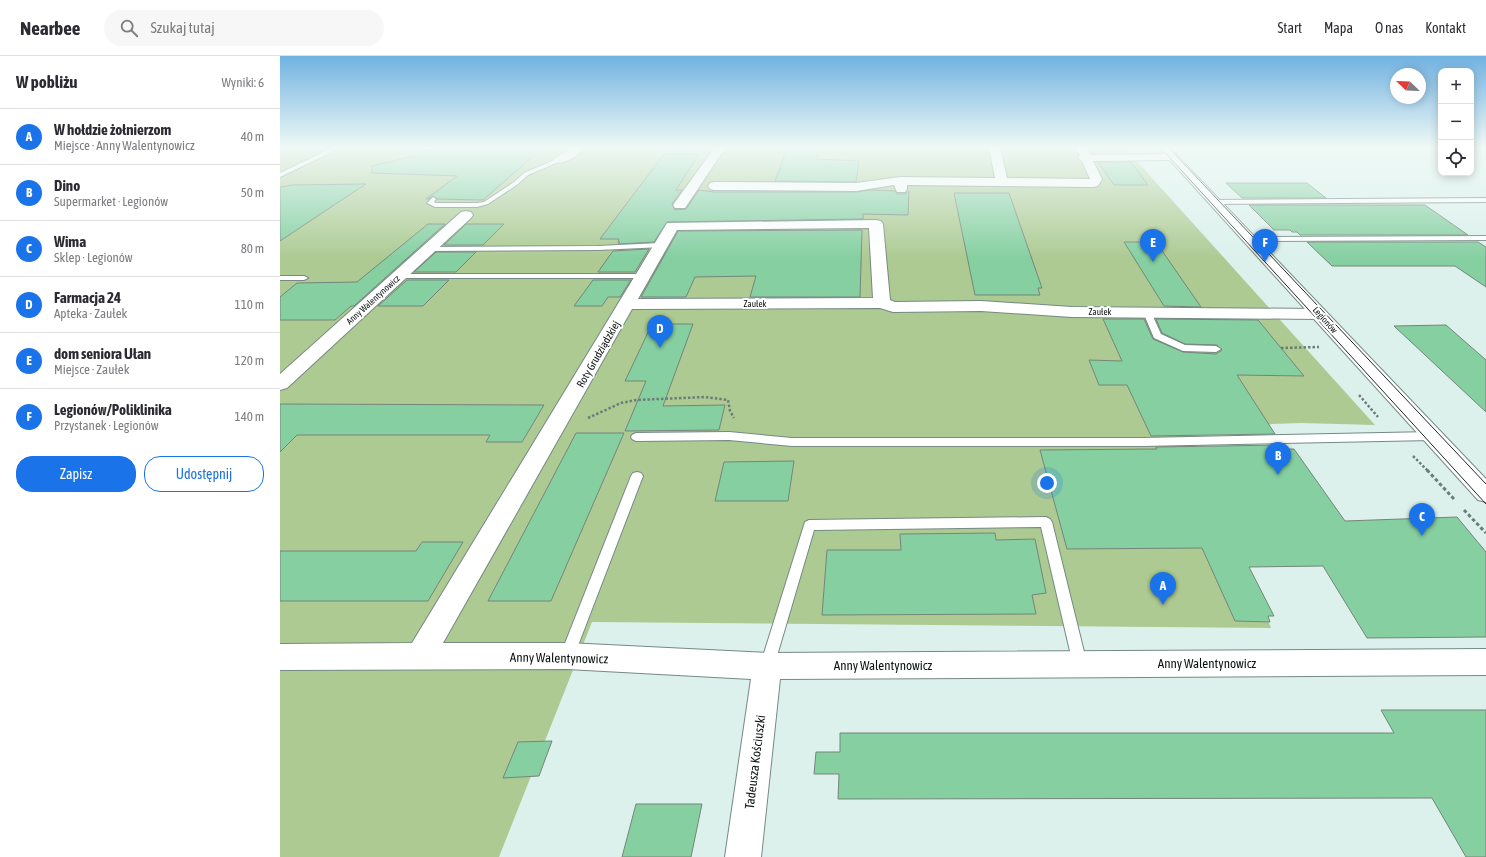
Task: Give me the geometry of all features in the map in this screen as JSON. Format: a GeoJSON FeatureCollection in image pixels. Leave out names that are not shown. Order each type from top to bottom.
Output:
{"type":"FeatureCollection","features":[{"type":"Feature","properties":{"kind":"street"},"geometry":{"type":"LineString","coordinates":[[680,205],[695,184]]}},
{"type":"Feature","properties":{"kind":"street"},"geometry":{"type":"LineString","coordinates":[[714,186],[856,187],[916,184]]}},
{"type":"Feature","properties":{"kind":"street","name":"Legionów"},"geometry":{"type":"LineString","coordinates":[[1197,184],[1486,494]]}},
{"type":"Feature","properties":{"kind":"street","name":"Anny Walentynowicz"},"geometry":{"type":"LineString","coordinates":[[280,384],[466,215]]}},
{"type":"Feature","properties":{"kind":"street","name":"Roty Grudziądzkiej"},"geometry":{"type":"LineString","coordinates":[[420,657],[672,226],[876,224],[882,304]]}},
{"type":"Feature","properties":{"kind":"street","name":"Zaułek"},"geometry":{"type":"LineString","coordinates":[[627,304],[882,304],[893,307],[981,306],[1072,312],[1318,314]]}},
{"type":"Feature","properties":{"kind":"street","name":"Anny Walentynowicz"},"geometry":{"type":"LineString","coordinates":[[280,657],[567,656],[766,666],[1486,662]]}},
{"type":"Feature","properties":{"kind":"street","name":"Tadeusza Kościuszki"},"geometry":{"type":"LineString","coordinates":[[743,857],[759,739],[766,666]]}},
{"type":"Feature","properties":{"kind":"lane"},"geometry":{"type":"LineString","coordinates":[[433,199],[430,203],[435,205],[477,205],[486,203],[514,184]]}},
{"type":"Feature","properties":{"kind":"lane"},"geometry":{"type":"LineString","coordinates":[[1214,202],[1486,200]]}},
{"type":"Feature","properties":{"kind":"lane"},"geometry":{"type":"LineString","coordinates":[[1248,239],[1486,238]]}},
{"type":"Feature","properties":{"kind":"lane"},"geometry":{"type":"LineString","coordinates":[[430,249],[598,248],[660,245]]}},
{"type":"Feature","properties":{"kind":"lane"},"geometry":{"type":"LineString","coordinates":[[399,276],[643,276]]}},
{"type":"Feature","properties":{"kind":"lane"},"geometry":{"type":"LineString","coordinates":[[280,278],[304,278]]}},
{"type":"Feature","properties":{"kind":"lane"},"geometry":{"type":"LineString","coordinates":[[1147,312],[1157,336],[1183,348],[1216,349]]}},
{"type":"Feature","properties":{"kind":"lane"},"geometry":{"type":"LineString","coordinates":[[636,436],[729,436],[792,442],[1143,442],[1432,436]]}},
{"type":"Feature","properties":{"kind":"lane"},"geometry":{"type":"LineString","coordinates":[[567,656],[637,476]]}},
{"type":"Feature","properties":{"kind":"lane"},"geometry":{"type":"LineString","coordinates":[[766,666],[808,525],[1046,522],[1080,664]]}},
{"type":"Feature","properties":{"kind":"path"},"geometry":{"type":"LineString","coordinates":[[1281,348],[1319,347]]}},
{"type":"Feature","properties":{"kind":"path"},"geometry":{"type":"LineString","coordinates":[[585,420],[621,403],[636,400],[705,397],[728,400],[730,411],[742,430],[760,439]]}},
{"type":"Feature","properties":{"kind":"green space"},"geometry":{"type":"Polygon","coordinates":[[[280,184],[1158,184],[1375,425],[1301,423],[1188,427],[1271,628],[592,622],[499,857],[280,857],[280,184]]]}},
{"type":"Feature","properties":{"kind":"building"},"geometry":{"type":"Polygon","coordinates":[[[365,184],[280,241],[280,187],[292,185],[365,184]]]}},
{"type":"Feature","properties":{"kind":"building"},"geometry":{"type":"Polygon","coordinates":[[[446,184],[501,184],[483,200],[437,199],[433,196],[426,199],[446,184]]]}},
{"type":"Feature","properties":{"kind":"building"},"geometry":{"type":"Polygon","coordinates":[[[641,184],[680,184],[676,190],[682,190],[672,204],[675,210],[686,209],[699,190],[714,192],[856,192],[870,190],[895,191],[897,194],[905,194],[909,191],[908,215],[863,214],[863,219],[667,222],[654,242],[618,244],[620,242],[618,242],[619,239],[600,239],[641,184]]]}},
{"type":"Feature","properties":{"kind":"building"},"geometry":{"type":"Polygon","coordinates":[[[1114,184],[1148,185],[1114,185],[1114,184]]]}},
{"type":"Feature","properties":{"kind":"building"},"geometry":{"type":"Polygon","coordinates":[[[1227,184],[1309,184],[1326,198],[1242,198],[1227,184]]]}},
{"type":"Feature","properties":{"kind":"building"},"geometry":{"type":"Polygon","coordinates":[[[954,193],[1009,193],[1042,288],[1038,288],[1040,295],[975,295],[954,193]]]}},
{"type":"Feature","properties":{"kind":"building"},"geometry":{"type":"Polygon","coordinates":[[[1249,205],[1425,205],[1468,235],[1300,235],[1297,232],[1292,232],[1290,230],[1274,230],[1249,205]]]}},
{"type":"Feature","properties":{"kind":"building"},"geometry":{"type":"Polygon","coordinates":[[[428,224],[445,224],[354,306],[351,306],[335,320],[280,320],[280,297],[297,283],[357,282],[428,224]]]}},
{"type":"Feature","properties":{"kind":"building"},"geometry":{"type":"Polygon","coordinates":[[[466,224],[504,224],[483,245],[444,245],[466,224]]]}},
{"type":"Feature","properties":{"kind":"building"},"geometry":{"type":"Polygon","coordinates":[[[862,230],[860,297],[750,297],[756,276],[695,277],[686,297],[641,297],[678,231],[862,230]]]}},
{"type":"Feature","properties":{"kind":"building"},"geometry":{"type":"Polygon","coordinates":[[[1124,242],[1156,242],[1201,307],[1164,306],[1124,242]]]}},
{"type":"Feature","properties":{"kind":"building"},"geometry":{"type":"Polygon","coordinates":[[[1307,242],[1478,242],[1486,247],[1486,287],[1455,266],[1332,266],[1307,242]]]}},
{"type":"Feature","properties":{"kind":"building"},"geometry":{"type":"Polygon","coordinates":[[[649,249],[635,272],[598,272],[613,251],[649,249]]]}},
{"type":"Feature","properties":{"kind":"building"},"geometry":{"type":"Polygon","coordinates":[[[436,252],[476,252],[456,272],[414,272],[436,252]]]}},
{"type":"Feature","properties":{"kind":"building"},"geometry":{"type":"Polygon","coordinates":[[[407,280],[449,280],[423,306],[378,306],[407,280]]]}},
{"type":"Feature","properties":{"kind":"building"},"geometry":{"type":"Polygon","coordinates":[[[593,280],[631,280],[620,297],[608,297],[602,306],[574,306],[593,280]]]}},
{"type":"Feature","properties":{"kind":"building"},"geometry":{"type":"Polygon","coordinates":[[[1103,319],[1144,319],[1153,339],[1183,352],[1216,354],[1222,350],[1217,345],[1185,344],[1162,333],[1156,319],[1258,320],[1304,376],[1237,375],[1275,434],[1151,436],[1127,385],[1099,385],[1089,360],[1122,361],[1103,319]]]}},
{"type":"Feature","properties":{"kind":"building"},"geometry":{"type":"Polygon","coordinates":[[[652,324],[693,324],[663,406],[725,405],[719,430],[625,431],[646,381],[625,381],[652,324]]]}},
{"type":"Feature","properties":{"kind":"building"},"geometry":{"type":"Polygon","coordinates":[[[1446,325],[1486,360],[1486,412],[1394,326],[1446,325]]]}},
{"type":"Feature","properties":{"kind":"building"},"geometry":{"type":"Polygon","coordinates":[[[280,404],[544,405],[522,442],[486,442],[490,435],[297,435],[280,452],[280,404]]]}},
{"type":"Feature","properties":{"kind":"building"},"geometry":{"type":"Polygon","coordinates":[[[576,433],[624,433],[551,601],[488,601],[576,433]]]}},
{"type":"Feature","properties":{"kind":"building"},"geometry":{"type":"Polygon","coordinates":[[[1282,445],[1285,449],[1294,449],[1345,521],[1457,517],[1486,552],[1486,637],[1367,638],[1323,566],[1249,567],[1274,616],[1268,616],[1270,622],[1235,621],[1202,548],[1067,549],[1040,450],[1157,449],[1156,447],[1282,445]]]}},
{"type":"Feature","properties":{"kind":"building"},"geometry":{"type":"Polygon","coordinates":[[[794,461],[788,501],[715,501],[724,462],[794,461]]]}},
{"type":"Feature","properties":{"kind":"building"},"geometry":{"type":"Polygon","coordinates":[[[995,533],[996,540],[1035,539],[1046,593],[1032,595],[1036,614],[822,615],[827,550],[901,550],[900,534],[995,533]]]}},
{"type":"Feature","properties":{"kind":"building"},"geometry":{"type":"Polygon","coordinates":[[[422,542],[463,542],[428,601],[280,601],[280,551],[416,551],[422,542]]]}},
{"type":"Feature","properties":{"kind":"building"},"geometry":{"type":"Polygon","coordinates":[[[1381,710],[1486,710],[1486,857],[1466,857],[1432,798],[838,799],[839,774],[814,774],[816,752],[840,752],[840,733],[1394,733],[1381,710]]]}},
{"type":"Feature","properties":{"kind":"building"},"geometry":{"type":"Polygon","coordinates":[[[552,741],[539,776],[503,778],[518,742],[552,741]]]}},
{"type":"Feature","properties":{"kind":"building"},"geometry":{"type":"Polygon","coordinates":[[[636,804],[702,804],[691,857],[622,857],[636,804]]]}},
{"type":"Feature","properties":{"kind":"tram line"},"geometry":{"type":"LineString","coordinates":[[1194,184],[1486,504]]}},
{"type":"Feature","properties":{"kind":"tram line"},"geometry":{"type":"LineString","coordinates":[[1203,184],[1486,484]]}},
{"type":"Feature","properties":{"kind":"place","name":"dom seniora Ułan"},"geometry":{"type":"Point","coordinates":[1153,262]}},
{"type":"Feature","properties":{"kind":"place","name":"Legionów/Poliklinika"},"geometry":{"type":"Point","coordinates":[1265,262]}},
{"type":"Feature","properties":{"kind":"place","name":"Farmacja 24"},"geometry":{"type":"Point","coordinates":[660,348]}},
{"type":"Feature","properties":{"kind":"place","name":"Dino"},"geometry":{"type":"Point","coordinates":[1278,475]}},
{"type":"Feature","properties":{"kind":"place","name":"Wima"},"geometry":{"type":"Point","coordinates":[1422,536]}},
{"type":"Feature","properties":{"kind":"place","name":"W hołdzie żołnierzom"},"geometry":{"type":"Point","coordinates":[1163,605]}}]}
